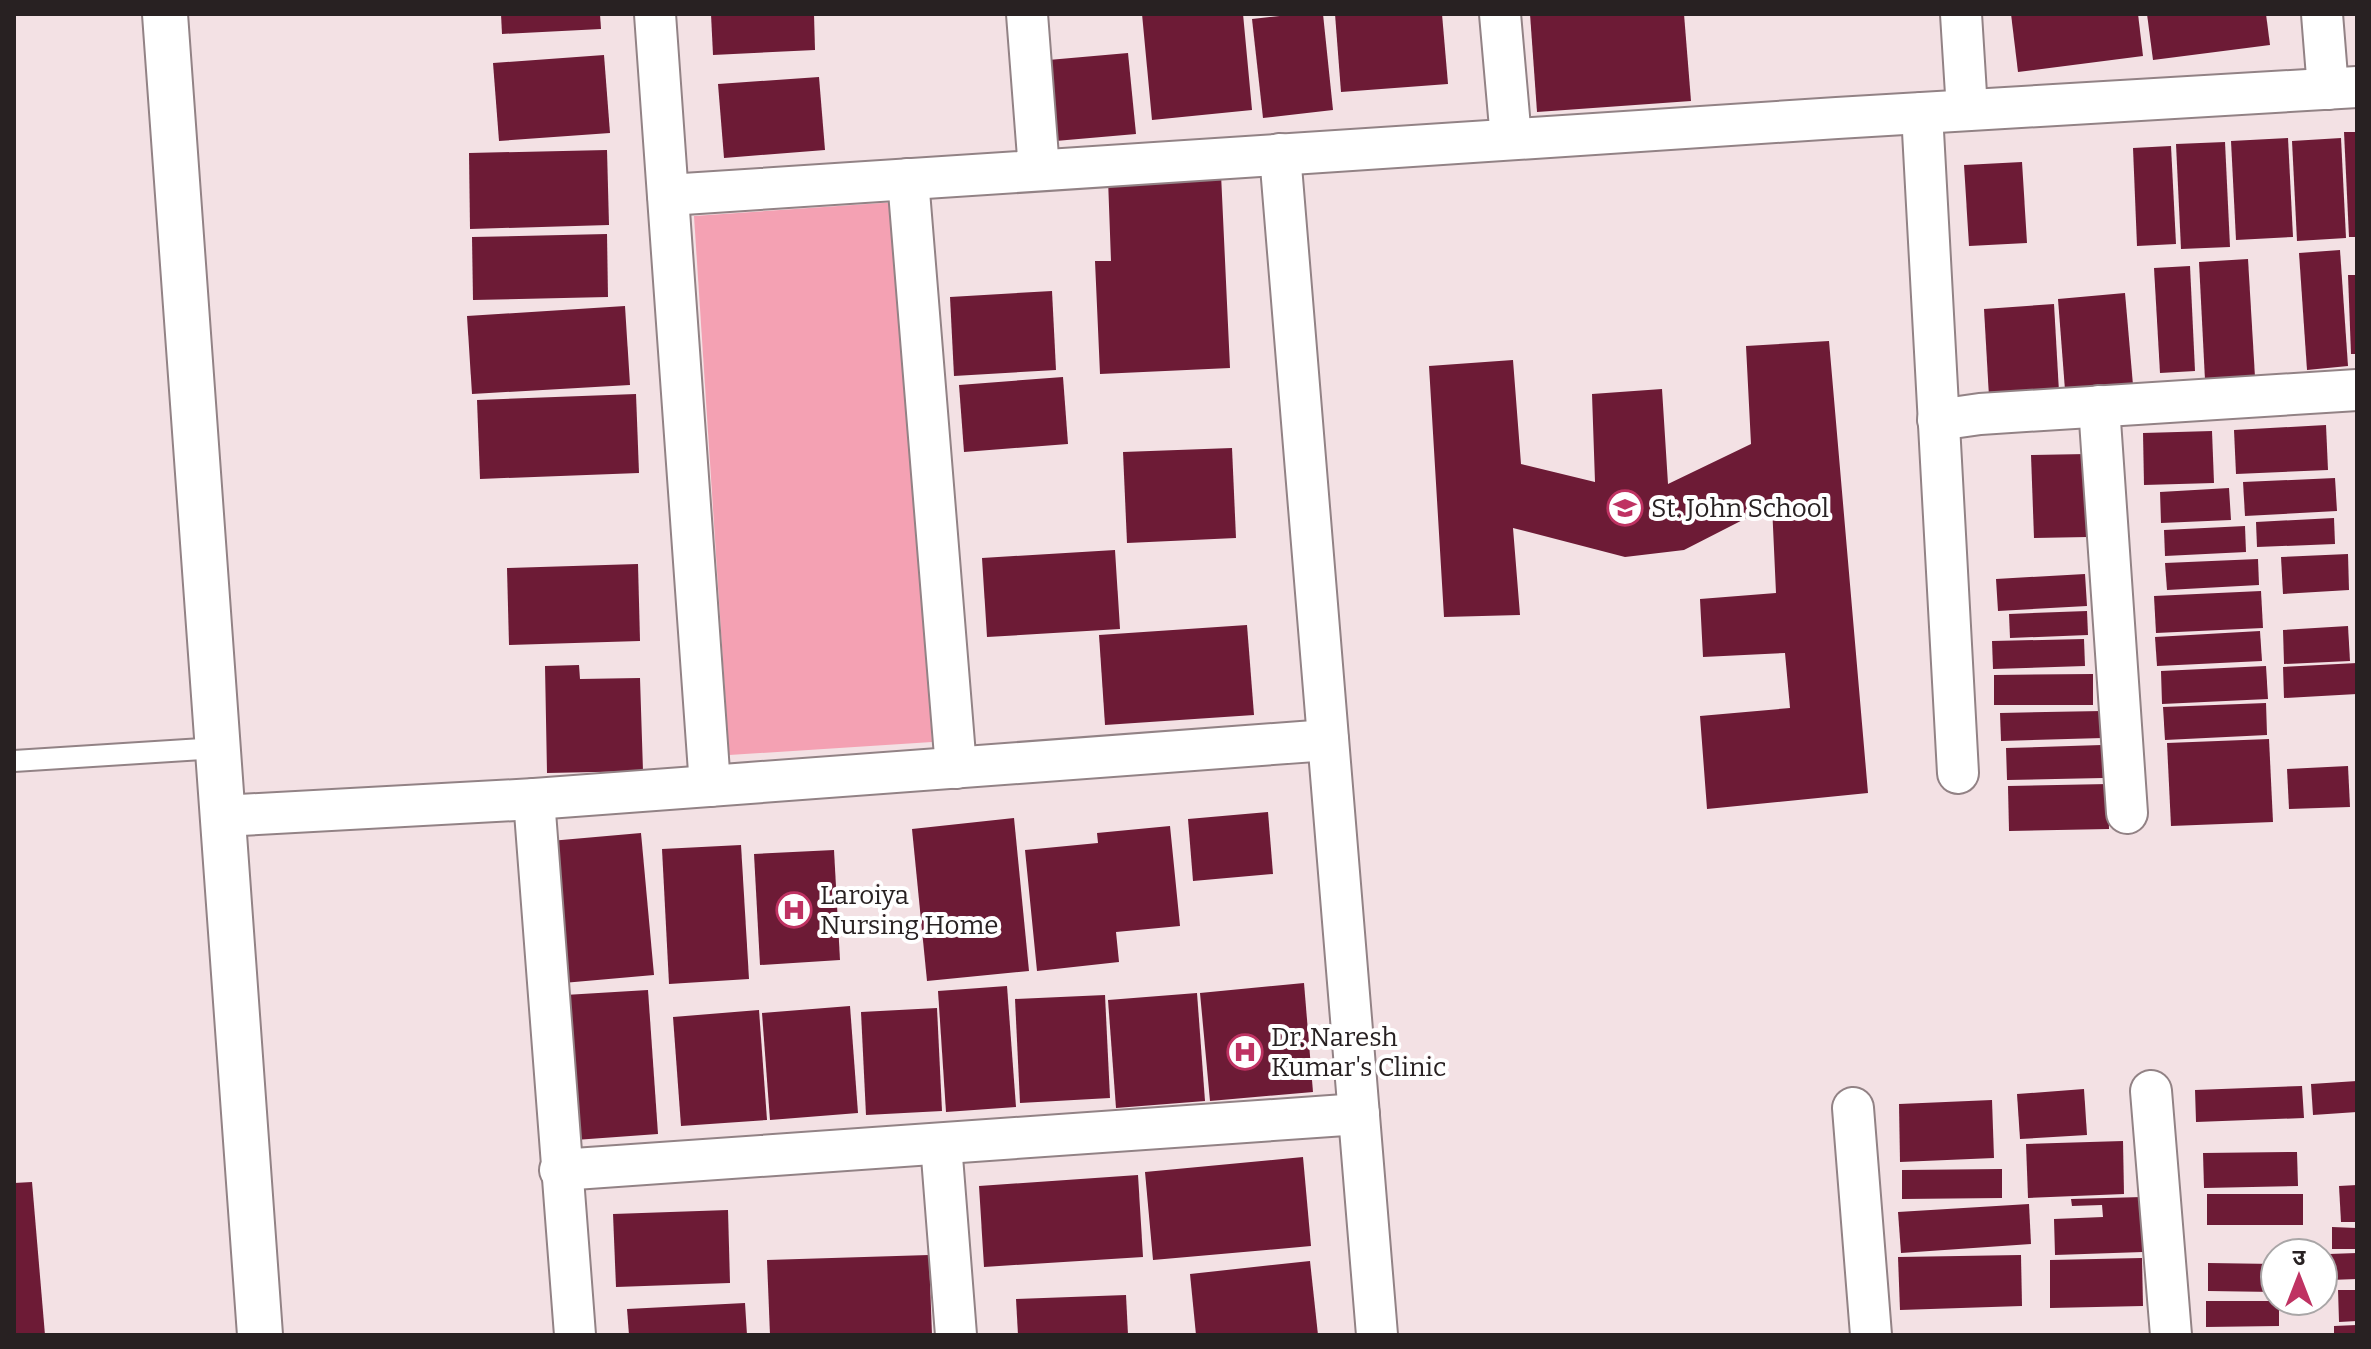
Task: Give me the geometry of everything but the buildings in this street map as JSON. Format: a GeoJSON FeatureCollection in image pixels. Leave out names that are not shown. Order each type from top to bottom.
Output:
{"type":"FeatureCollection","features":[{"type":"Feature","properties":{"kind":"street"},"geometry":{"type":"LineString","coordinates":[[165,14],[260,1335]]}},
{"type":"Feature","properties":{"kind":"street"},"geometry":{"type":"LineString","coordinates":[[655,14],[710,786]]}},
{"type":"Feature","properties":{"kind":"street"},"geometry":{"type":"LineString","coordinates":[[1027,14],[1039,170]]}},
{"type":"Feature","properties":{"kind":"street"},"geometry":{"type":"LineString","coordinates":[[1500,14],[1511,139]]}},
{"type":"Feature","properties":{"kind":"street"},"geometry":{"type":"LineString","coordinates":[[1961,14],[1967,110]]}},
{"type":"Feature","properties":{"kind":"street"},"geometry":{"type":"LineString","coordinates":[[668,195],[2342,88],[2322,14]]}},
{"type":"Feature","properties":{"kind":"street"},"geometry":{"type":"LineString","coordinates":[[1922,113],[1958,773]]}},
{"type":"Feature","properties":{"kind":"street"},"geometry":{"type":"LineString","coordinates":[[1280,154],[1377,1335]]}},
{"type":"Feature","properties":{"kind":"street"},"geometry":{"type":"LineString","coordinates":[[908,179],[956,768]]}},
{"type":"Feature","properties":{"kind":"street"},"geometry":{"type":"LineString","coordinates":[[1938,420],[1980,414],[2356,390],[2357,405]]}},
{"type":"Feature","properties":{"kind":"street"},"geometry":{"type":"LineString","coordinates":[[2099,406],[2127,813]]}},
{"type":"Feature","properties":{"kind":"street"},"geometry":{"type":"LineString","coordinates":[[222,816],[534,799],[1328,740]]}},
{"type":"Feature","properties":{"kind":"street"},"geometry":{"type":"LineString","coordinates":[[534,799],[575,1335]]}},
{"type":"Feature","properties":{"kind":"street"},"geometry":{"type":"LineString","coordinates":[[2151,1091],[2171,1335]]}},
{"type":"Feature","properties":{"kind":"street"},"geometry":{"type":"LineString","coordinates":[[1853,1108],[1871,1335]]}},
{"type":"Feature","properties":{"kind":"street"},"geometry":{"type":"LineString","coordinates":[[560,1170],[1359,1114]]}},
{"type":"Feature","properties":{"kind":"street"},"geometry":{"type":"LineString","coordinates":[[941,1144],[956,1335]]}},
{"type":"Feature","properties":{"kind":"lane"},"geometry":{"type":"LineString","coordinates":[[14,761],[218,748]]}},
{"type":"Feature","properties":{"kind":"shaded area"},"geometry":{"type":"Polygon","coordinates":[[[897,202],[932,742],[729,755],[694,216],[897,202]]]}},
{"type":"Feature","properties":{"kind":"place","name":"St. John School"},"geometry":{"type":"Point","coordinates":[1625,508]}},
{"type":"Feature","properties":{"kind":"place","name":"Laroiya Nursing Home"},"geometry":{"type":"Point","coordinates":[794,910]}},
{"type":"Feature","properties":{"kind":"place","name":"Dr. Naresh Kumar's Clinic"},"geometry":{"type":"Point","coordinates":[1245,1052]}}]}
